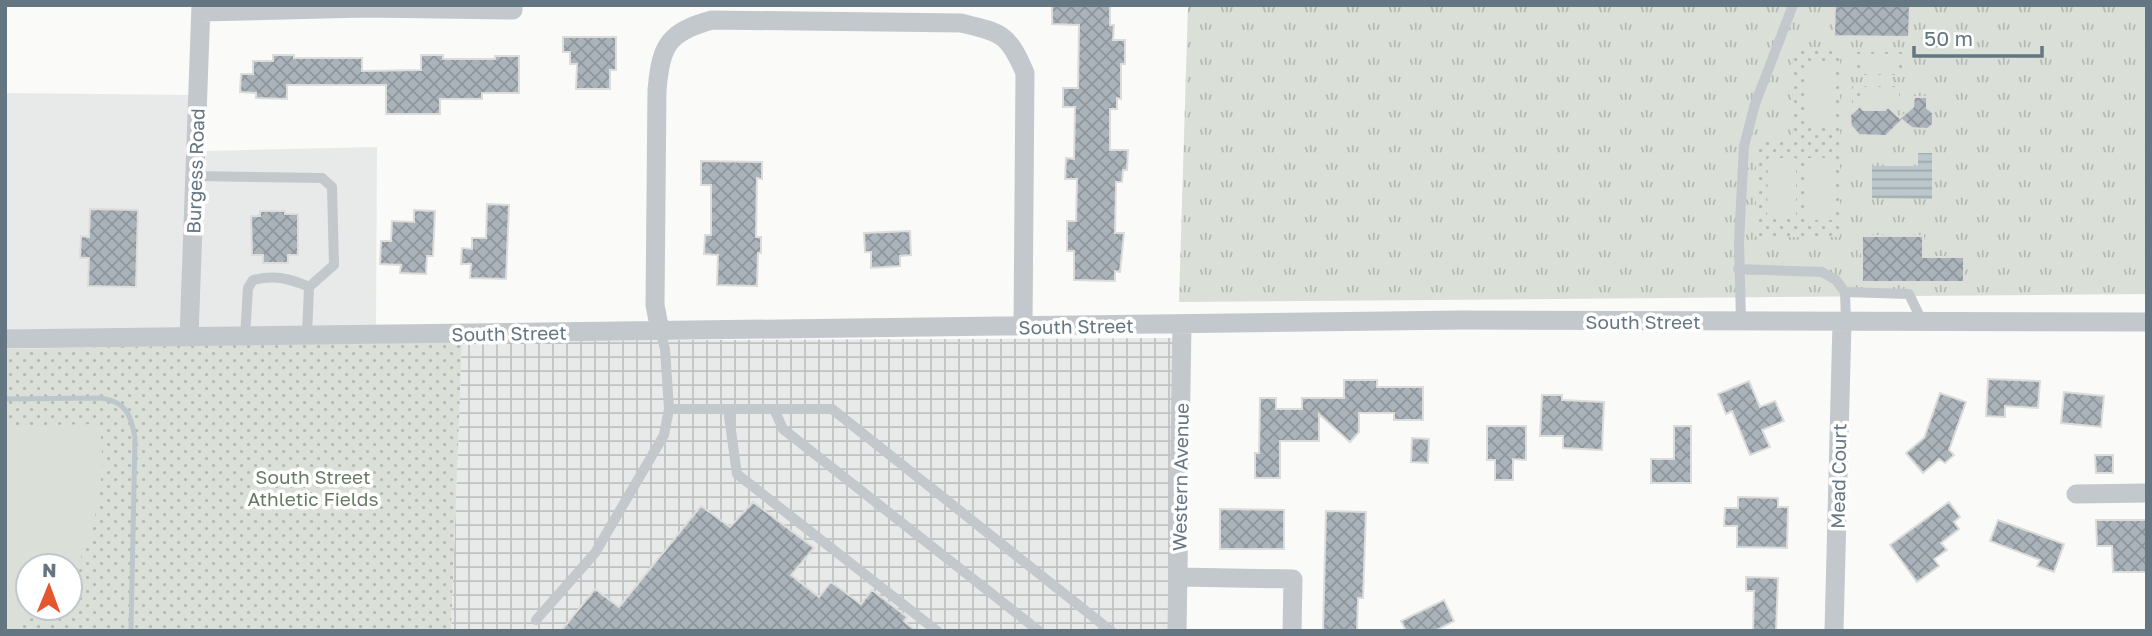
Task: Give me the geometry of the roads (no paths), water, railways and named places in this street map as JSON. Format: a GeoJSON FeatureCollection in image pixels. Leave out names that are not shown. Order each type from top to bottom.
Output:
{"type":"FeatureCollection","features":[{"type":"Feature","properties":{"kind":"street"},"geometry":{"type":"LineString","coordinates":[[201,8],[513,10],[513,6]]}},
{"type":"Feature","properties":{"kind":"street","name":"Burgess Road"},"geometry":{"type":"LineString","coordinates":[[189,337],[201,8]]}},
{"type":"Feature","properties":{"kind":"street"},"geometry":{"type":"LineString","coordinates":[[660,331],[655,305],[657,90],[660,63],[671,40],[685,28],[712,20],[961,23],[994,31],[1014,47],[1025,73],[1023,326]]}},
{"type":"Feature","properties":{"kind":"street","name":"South Street"},"geometry":{"type":"LineString","coordinates":[[5,339],[1462,320],[2147,322]]}},
{"type":"Feature","properties":{"kind":"street","name":"Mead Court"},"geometry":{"type":"LineString","coordinates":[[1834,631],[1844,322]]}},
{"type":"Feature","properties":{"kind":"street","name":"Western Avenue"},"geometry":{"type":"LineString","coordinates":[[1177,631],[1182,324]]}},
{"type":"Feature","properties":{"kind":"street"},"geometry":{"type":"LineString","coordinates":[[2076,494],[2147,493]]}},
{"type":"Feature","properties":{"kind":"street"},"geometry":{"type":"LineString","coordinates":[[1178,577],[1293,579],[1292,631]]}},
{"type":"Feature","properties":{"kind":"lane"},"geometry":{"type":"LineString","coordinates":[[1741,321],[1738,269],[1744,146],[1755,104],[1793,5]]}},
{"type":"Feature","properties":{"kind":"lane"},"geometry":{"type":"LineString","coordinates":[[195,176],[322,178],[332,187],[334,265],[309,286],[307,336]]}},
{"type":"Feature","properties":{"kind":"lane"},"geometry":{"type":"LineString","coordinates":[[1738,269],[1822,272],[1836,280],[1845,292],[1844,322]]}},
{"type":"Feature","properties":{"kind":"lane"},"geometry":{"type":"LineString","coordinates":[[245,337],[248,288],[253,281],[266,277],[289,278],[309,286]]}},
{"type":"Feature","properties":{"kind":"lane"},"geometry":{"type":"LineString","coordinates":[[1845,292],[1909,294],[1922,322]]}},
{"type":"Feature","properties":{"kind":"lane"},"geometry":{"type":"LineString","coordinates":[[536,620],[595,553],[664,435],[669,409],[665,349],[660,331]]}},
{"type":"Feature","properties":{"kind":"lane"},"geometry":{"type":"LineString","coordinates":[[669,409],[832,409],[1111,631]]}},
{"type":"Feature","properties":{"kind":"lane"},"geometry":{"type":"LineString","coordinates":[[728,409],[737,474],[937,631]]}},
{"type":"Feature","properties":{"kind":"lane"},"geometry":{"type":"LineString","coordinates":[[774,409],[783,429],[1039,631]]}},
{"type":"Feature","properties":{"kind":"waterway"},"geometry":{"type":"LineString","coordinates":[[5,399],[101,398],[126,410],[135,438],[131,631]]}},
{"type":"Feature","properties":{"kind":"park label","name":"South Street Athletic Fields"},"geometry":{"type":"Point","coordinates":[313,487]}}]}
